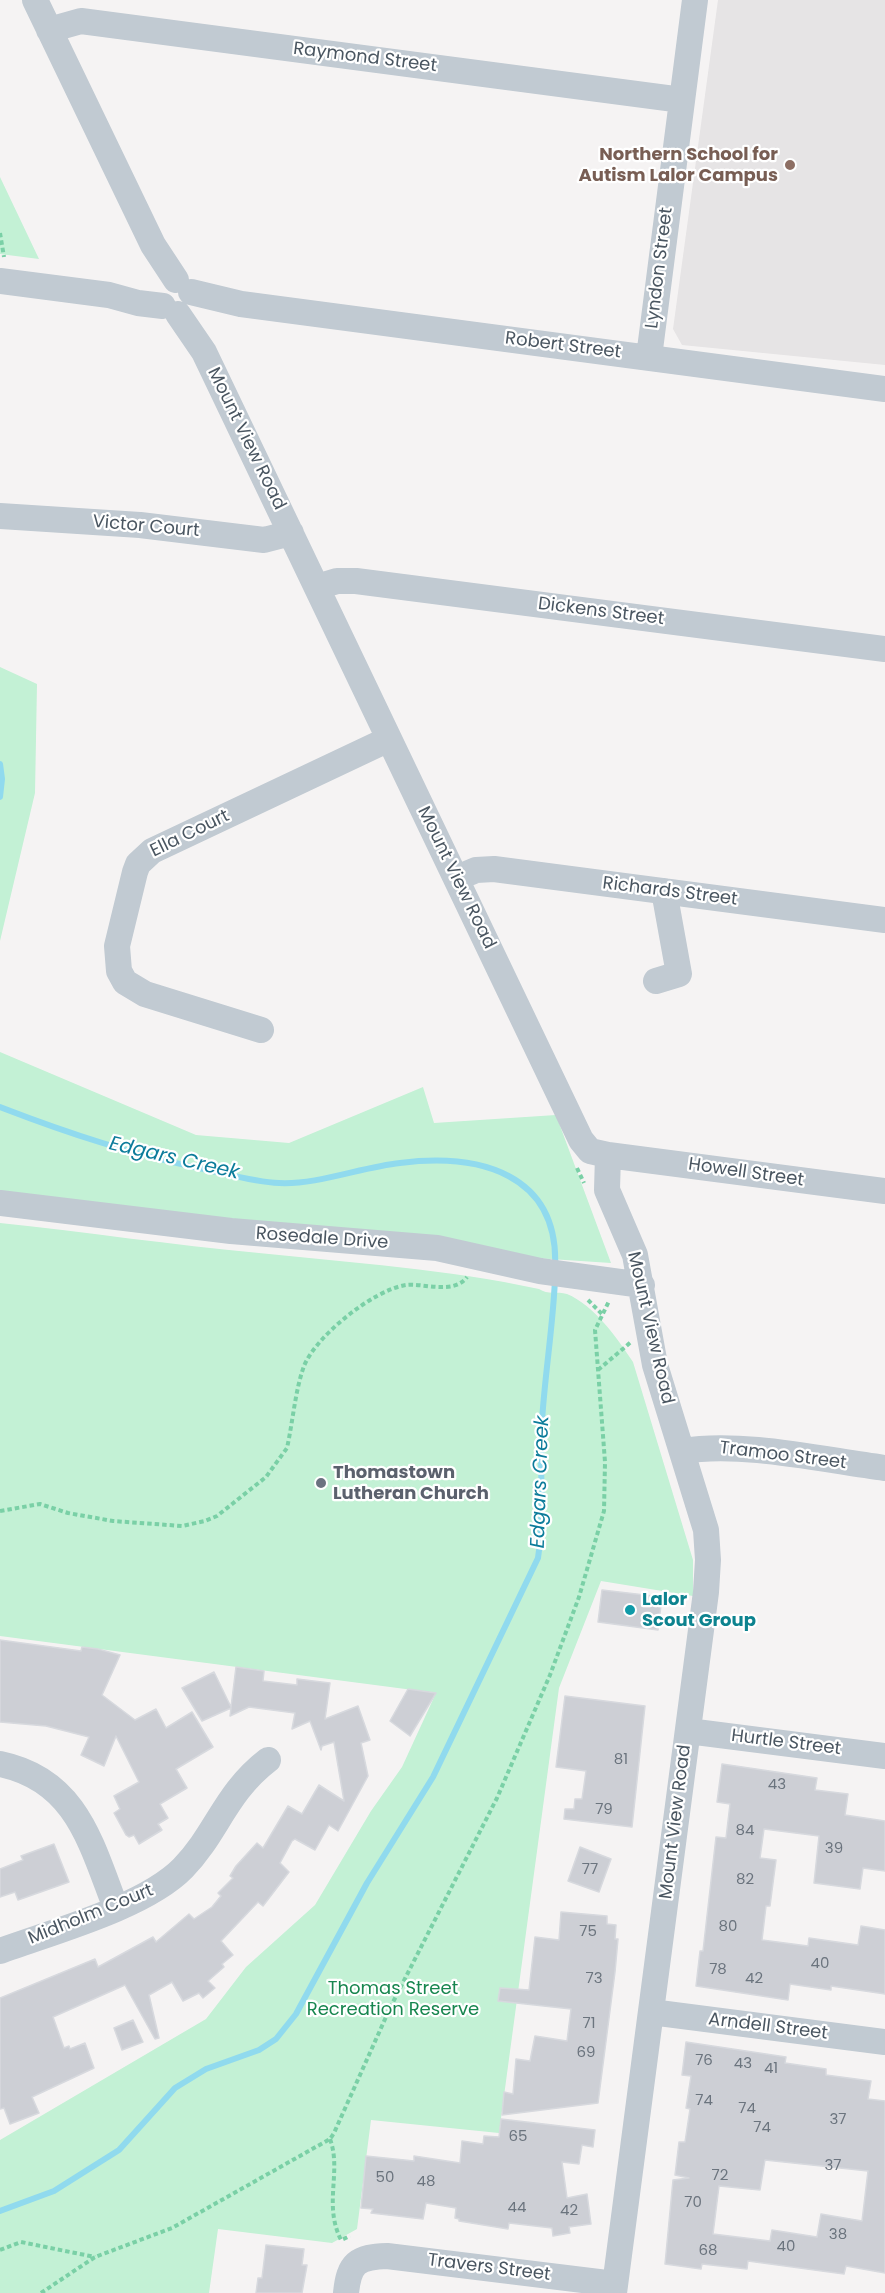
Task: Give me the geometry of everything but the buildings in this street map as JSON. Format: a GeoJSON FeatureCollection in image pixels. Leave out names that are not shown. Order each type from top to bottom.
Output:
{"type":"FeatureCollection","features":[{"type":"Feature","properties":{"kind":"street","name":"Mount View Road"},"geometry":{"type":"LineString","coordinates":[[35,0],[581,1140],[590,1151],[608,1155],[608,1191],[635,1255],[658,1376],[706,1530],[708,1560],[618,2290]]}},
{"type":"Feature","properties":{"kind":"street","name":"Lyndon Street"},"geometry":{"type":"LineString","coordinates":[[649,357],[695,0]]}},
{"type":"Feature","properties":{"kind":"street","name":"Raymond Street"},"geometry":{"type":"LineString","coordinates":[[49,30],[81,21],[682,100]]}},
{"type":"Feature","properties":{"kind":"street","name":"Robert Street"},"geometry":{"type":"LineString","coordinates":[[2,269],[138,303],[177,297],[242,304],[885,389]]}},
{"type":"Feature","properties":{"kind":"street","name":"Victor Court"},"geometry":{"type":"LineString","coordinates":[[0,516],[140,525],[264,540],[291,533]]}},
{"type":"Feature","properties":{"kind":"street","name":"Dickens Street"},"geometry":{"type":"LineString","coordinates":[[317,587],[337,581],[356,580],[885,649]]}},
{"type":"Feature","properties":{"kind":"street","name":"Ella Court"},"geometry":{"type":"LineString","coordinates":[[261,1030],[145,994],[125,982],[119,971],[117,946],[138,864],[152,851],[389,739]]}},
{"type":"Feature","properties":{"kind":"street","name":"Richards Street"},"geometry":{"type":"LineString","coordinates":[[457,878],[476,870],[494,869],[885,920]]}},
{"type":"Feature","properties":{"kind":"street"},"geometry":{"type":"LineString","coordinates":[[656,981],[679,974],[664,891]]}},
{"type":"Feature","properties":{"kind":"street","name":"Howell Street"},"geometry":{"type":"LineString","coordinates":[[608,1155],[885,1191]]}},
{"type":"Feature","properties":{"kind":"street","name":"Rosedale Drive"},"geometry":{"type":"LineString","coordinates":[[0,1203],[252,1234],[436,1248],[540,1271],[642,1285]]}},
{"type":"Feature","properties":{"kind":"street","name":"Tramoo Street"},"geometry":{"type":"LineString","coordinates":[[682,1451],[702,1448],[735,1448],[885,1468]]}},
{"type":"Feature","properties":{"kind":"street","name":"Hurtle Street"},"geometry":{"type":"LineString","coordinates":[[688,1731],[885,1756]]}},
{"type":"Feature","properties":{"kind":"street","name":"Midholm Court"},"geometry":{"type":"LineString","coordinates":[[0,1951],[116,1908],[152,1891],[184,1867],[232,1794],[248,1776],[268,1760]]}},
{"type":"Feature","properties":{"kind":"street"},"geometry":{"type":"LineString","coordinates":[[0,1764],[32,1774],[51,1785],[66,1800],[79,1818],[116,1908]]}},
{"type":"Feature","properties":{"kind":"street","name":"Arndell Street"},"geometry":{"type":"LineString","coordinates":[[651,2012],[885,2042]]}},
{"type":"Feature","properties":{"kind":"street","name":"Travers Street"},"geometry":{"type":"LineString","coordinates":[[346,2293],[350,2271],[363,2258],[387,2256],[618,2290]]}},
{"type":"Feature","properties":{"kind":"path"},"geometry":{"type":"LineString","coordinates":[[0,234],[2,269]]}},
{"type":"Feature","properties":{"kind":"path"},"geometry":{"type":"LineString","coordinates":[[0,1511],[40,1504],[93,1518],[164,1526],[182,1526],[217,1516],[266,1477],[281,1459],[287,1448],[303,1369],[318,1344],[355,1309],[380,1294],[406,1285],[451,1286],[461,1284],[469,1274]]}},
{"type":"Feature","properties":{"kind":"path"},"geometry":{"type":"LineString","coordinates":[[41,2293],[95,2257],[172,2228],[330,2139],[418,1952],[497,1798],[550,1675],[579,1597],[604,1511],[605,1462],[596,1330],[602,1314]]}},
{"type":"Feature","properties":{"kind":"path"},"geometry":{"type":"LineString","coordinates":[[597,1370],[628,1343],[649,1333]]}},
{"type":"Feature","properties":{"kind":"path"},"geometry":{"type":"LineString","coordinates":[[330,2139],[335,2159],[332,2190],[334,2221],[342,2240],[350,2236]]}},
{"type":"Feature","properties":{"kind":"path"},"geometry":{"type":"LineString","coordinates":[[0,2250],[21,2242],[95,2257]]}},
{"type":"Feature","properties":{"kind":"shaded area","name":"Northern School for Autism Lalor Campus"},"geometry":{"type":"Polygon","coordinates":[[[718,0],[885,0],[885,365],[682,345],[673,329],[718,0]]]}},
{"type":"Feature","properties":{"kind":"green space"},"geometry":{"type":"Polygon","coordinates":[[[0,177],[39,259],[0,254],[0,177]]]}},
{"type":"Feature","properties":{"kind":"green space"},"geometry":{"type":"Polygon","coordinates":[[[0,667],[37,684],[35,793],[0,941],[0,667]]]}},
{"type":"Feature","properties":{"kind":"green space"},"geometry":{"type":"Polygon","coordinates":[[[0,1052],[196,1135],[289,1143],[423,1087],[434,1123],[556,1115],[611,1263],[535,1258],[0,1197],[0,1052]]]}},
{"type":"Feature","properties":{"kind":"green space","name":"Thomas Street Recreation Reserve"},"geometry":{"type":"Polygon","coordinates":[[[0,1223],[434,1271],[567,1294],[596,1314],[613,1333],[633,1362],[693,1560],[693,1596],[601,1581],[559,1688],[499,2133],[371,2120],[357,2229],[332,2243],[218,2229],[209,2293],[0,2293],[0,2140],[206,2019],[246,1967],[315,1905],[371,1811],[402,1767],[436,1693],[0,1636],[0,1223]]]}},
{"type":"Feature","properties":{"kind":"waterway","name":"Edgars Creek"},"geometry":{"type":"LineString","coordinates":[[0,764],[2,779],[0,797]]}},
{"type":"Feature","properties":{"kind":"waterway","name":"Edgars Creek"},"geometry":{"type":"LineString","coordinates":[[0,1107],[128,1151],[243,1178],[270,1182],[294,1183],[324,1179],[400,1163],[458,1162],[485,1167],[509,1176],[529,1191],[544,1211],[553,1236],[555,1269]]}},
{"type":"Feature","properties":{"kind":"waterway","name":"Edgars Creek"},"geometry":{"type":"LineString","coordinates":[[0,2211],[54,2191],[119,2150],[175,2088],[206,2069],[259,2050],[276,2039],[296,2014],[367,1883],[433,1777],[538,1558],[541,1524],[542,1421],[555,1279]]}},
{"type":"Feature","properties":{"kind":"place","name":"Northern School for Autism Lalor Campus"},"geometry":{"type":"Point","coordinates":[790,165]}},
{"type":"Feature","properties":{"kind":"place","name":"Thomastown Lutheran Church"},"geometry":{"type":"Point","coordinates":[321,1483]}},
{"type":"Feature","properties":{"kind":"place","name":"Lalor Scout Group"},"geometry":{"type":"Point","coordinates":[630,1610]}}]}
